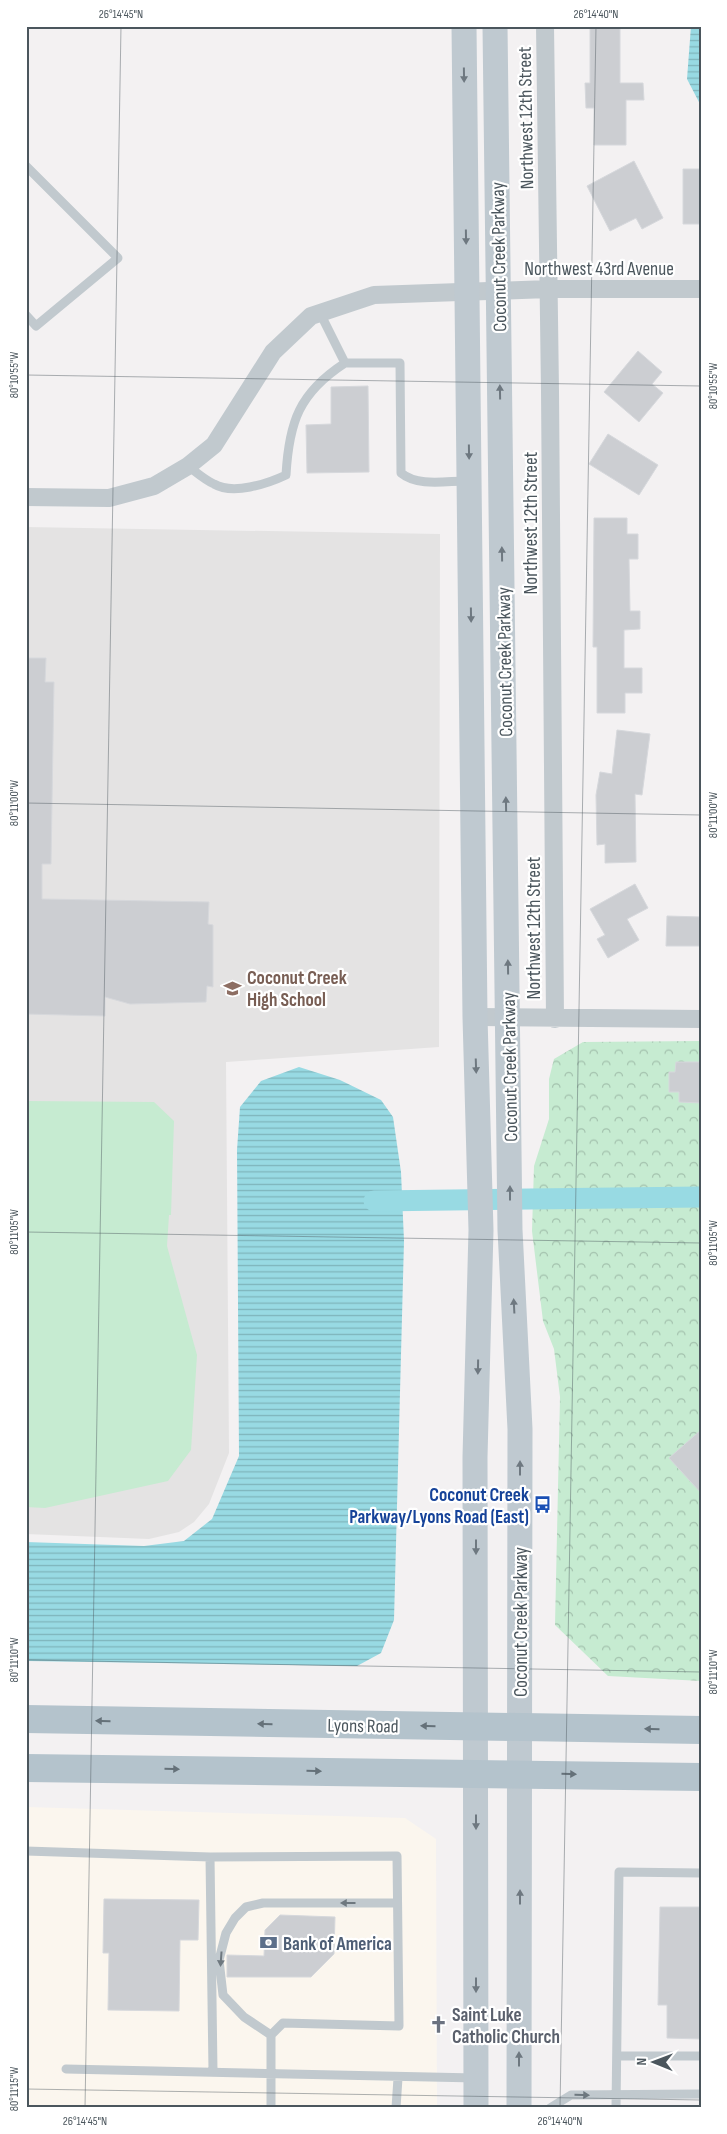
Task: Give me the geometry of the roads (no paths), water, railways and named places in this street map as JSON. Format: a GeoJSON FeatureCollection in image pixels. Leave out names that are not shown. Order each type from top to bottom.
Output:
{"type":"FeatureCollection","features":[{"type":"Feature","properties":{"kind":"main road","name":"Coconut Creek Parkway"},"geometry":{"type":"LineString","coordinates":[[464,26],[475,1017],[481,1230],[475,1457],[476,2108]]}},
{"type":"Feature","properties":{"kind":"main road","name":"Coconut Creek Parkway"},"geometry":{"type":"LineString","coordinates":[[495,26],[509,1018],[510,1230],[520,1429],[519,2108]]}},
{"type":"Feature","properties":{"kind":"main road","name":"Lyons Road"},"geometry":{"type":"LineString","coordinates":[[26,1719],[701,1730]]}},
{"type":"Feature","properties":{"kind":"main road"},"geometry":{"type":"LineString","coordinates":[[26,1768],[701,1776]]}},
{"type":"Feature","properties":{"kind":"street","name":"Northwest 12th Street"},"geometry":{"type":"LineString","coordinates":[[545,26],[555,1019]]}},
{"type":"Feature","properties":{"kind":"street","name":"Northwest 43rd Avenue"},"geometry":{"type":"LineString","coordinates":[[26,497],[109,498],[154,486],[188,466],[214,445],[273,352],[311,316],[374,294],[549,289],[701,289]]}},
{"type":"Feature","properties":{"kind":"street"},"geometry":{"type":"LineString","coordinates":[[475,1017],[701,1020]]}},
{"type":"Feature","properties":{"kind":"lane"},"geometry":{"type":"LineString","coordinates":[[26,166],[118,258],[36,326],[26,315]]}},
{"type":"Feature","properties":{"kind":"lane"},"geometry":{"type":"LineString","coordinates":[[320,313],[345,362]]}},
{"type":"Feature","properties":{"kind":"lane"},"geometry":{"type":"LineString","coordinates":[[188,466],[215,486],[239,488],[267,485],[286,475],[288,442],[294,418],[308,395],[325,376],[345,362],[400,363],[401,473],[409,479],[418,481],[469,481]]}},
{"type":"Feature","properties":{"kind":"lane"},"geometry":{"type":"LineString","coordinates":[[26,1851],[210,1857],[397,1856],[399,2026],[282,2023],[271,2035],[271,2108]]}},
{"type":"Feature","properties":{"kind":"lane"},"geometry":{"type":"LineString","coordinates":[[210,1857],[212,2071]]}},
{"type":"Feature","properties":{"kind":"lane"},"geometry":{"type":"LineString","coordinates":[[616,2108],[619,1872],[701,1873]]}},
{"type":"Feature","properties":{"kind":"lane"},"geometry":{"type":"LineString","coordinates":[[271,2035],[244,2017],[223,1995],[219,1960],[226,1933],[235,1918],[246,1908],[263,1903],[397,1903]]}},
{"type":"Feature","properties":{"kind":"lane"},"geometry":{"type":"LineString","coordinates":[[617,2056],[701,2056]]}},
{"type":"Feature","properties":{"kind":"lane"},"geometry":{"type":"LineString","coordinates":[[66,2069],[272,2072],[398,2078],[476,2078]]}},
{"type":"Feature","properties":{"kind":"lane"},"geometry":{"type":"LineString","coordinates":[[396,2108],[398,2078]]}},
{"type":"Feature","properties":{"kind":"lane"},"geometry":{"type":"LineString","coordinates":[[550,2108],[571,2095],[701,2094]]}},
{"type":"Feature","properties":{"kind":"water"},"geometry":{"type":"Polygon","coordinates":[[[691,26],[701,26],[701,106],[687,79],[691,26]]]}},
{"type":"Feature","properties":{"kind":"water"},"geometry":{"type":"Polygon","coordinates":[[[299,1067],[340,1080],[381,1100],[393,1117],[401,1172],[404,1241],[394,1620],[381,1653],[357,1666],[26,1661],[26,1542],[144,1546],[184,1541],[212,1519],[239,1456],[237,1150],[240,1107],[261,1081],[299,1067]]]}},
{"type":"Feature","properties":{"kind":"waterway"},"geometry":{"type":"LineString","coordinates":[[374,1201],[701,1197]]}},
{"type":"Feature","properties":{"kind":"place","name":"Coconut Creek High School"},"geometry":{"type":"Point","coordinates":[233,988]}},
{"type":"Feature","properties":{"kind":"place","name":"Coconut Creek Parkway/Lyons Road (East)"},"geometry":{"type":"Point","coordinates":[543,1505]}},
{"type":"Feature","properties":{"kind":"place","name":"Bank of America"},"geometry":{"type":"Point","coordinates":[269,1943]}},
{"type":"Feature","properties":{"kind":"place","name":"Saint Luke Catholic Church"},"geometry":{"type":"Point","coordinates":[438,2025]}}]}
